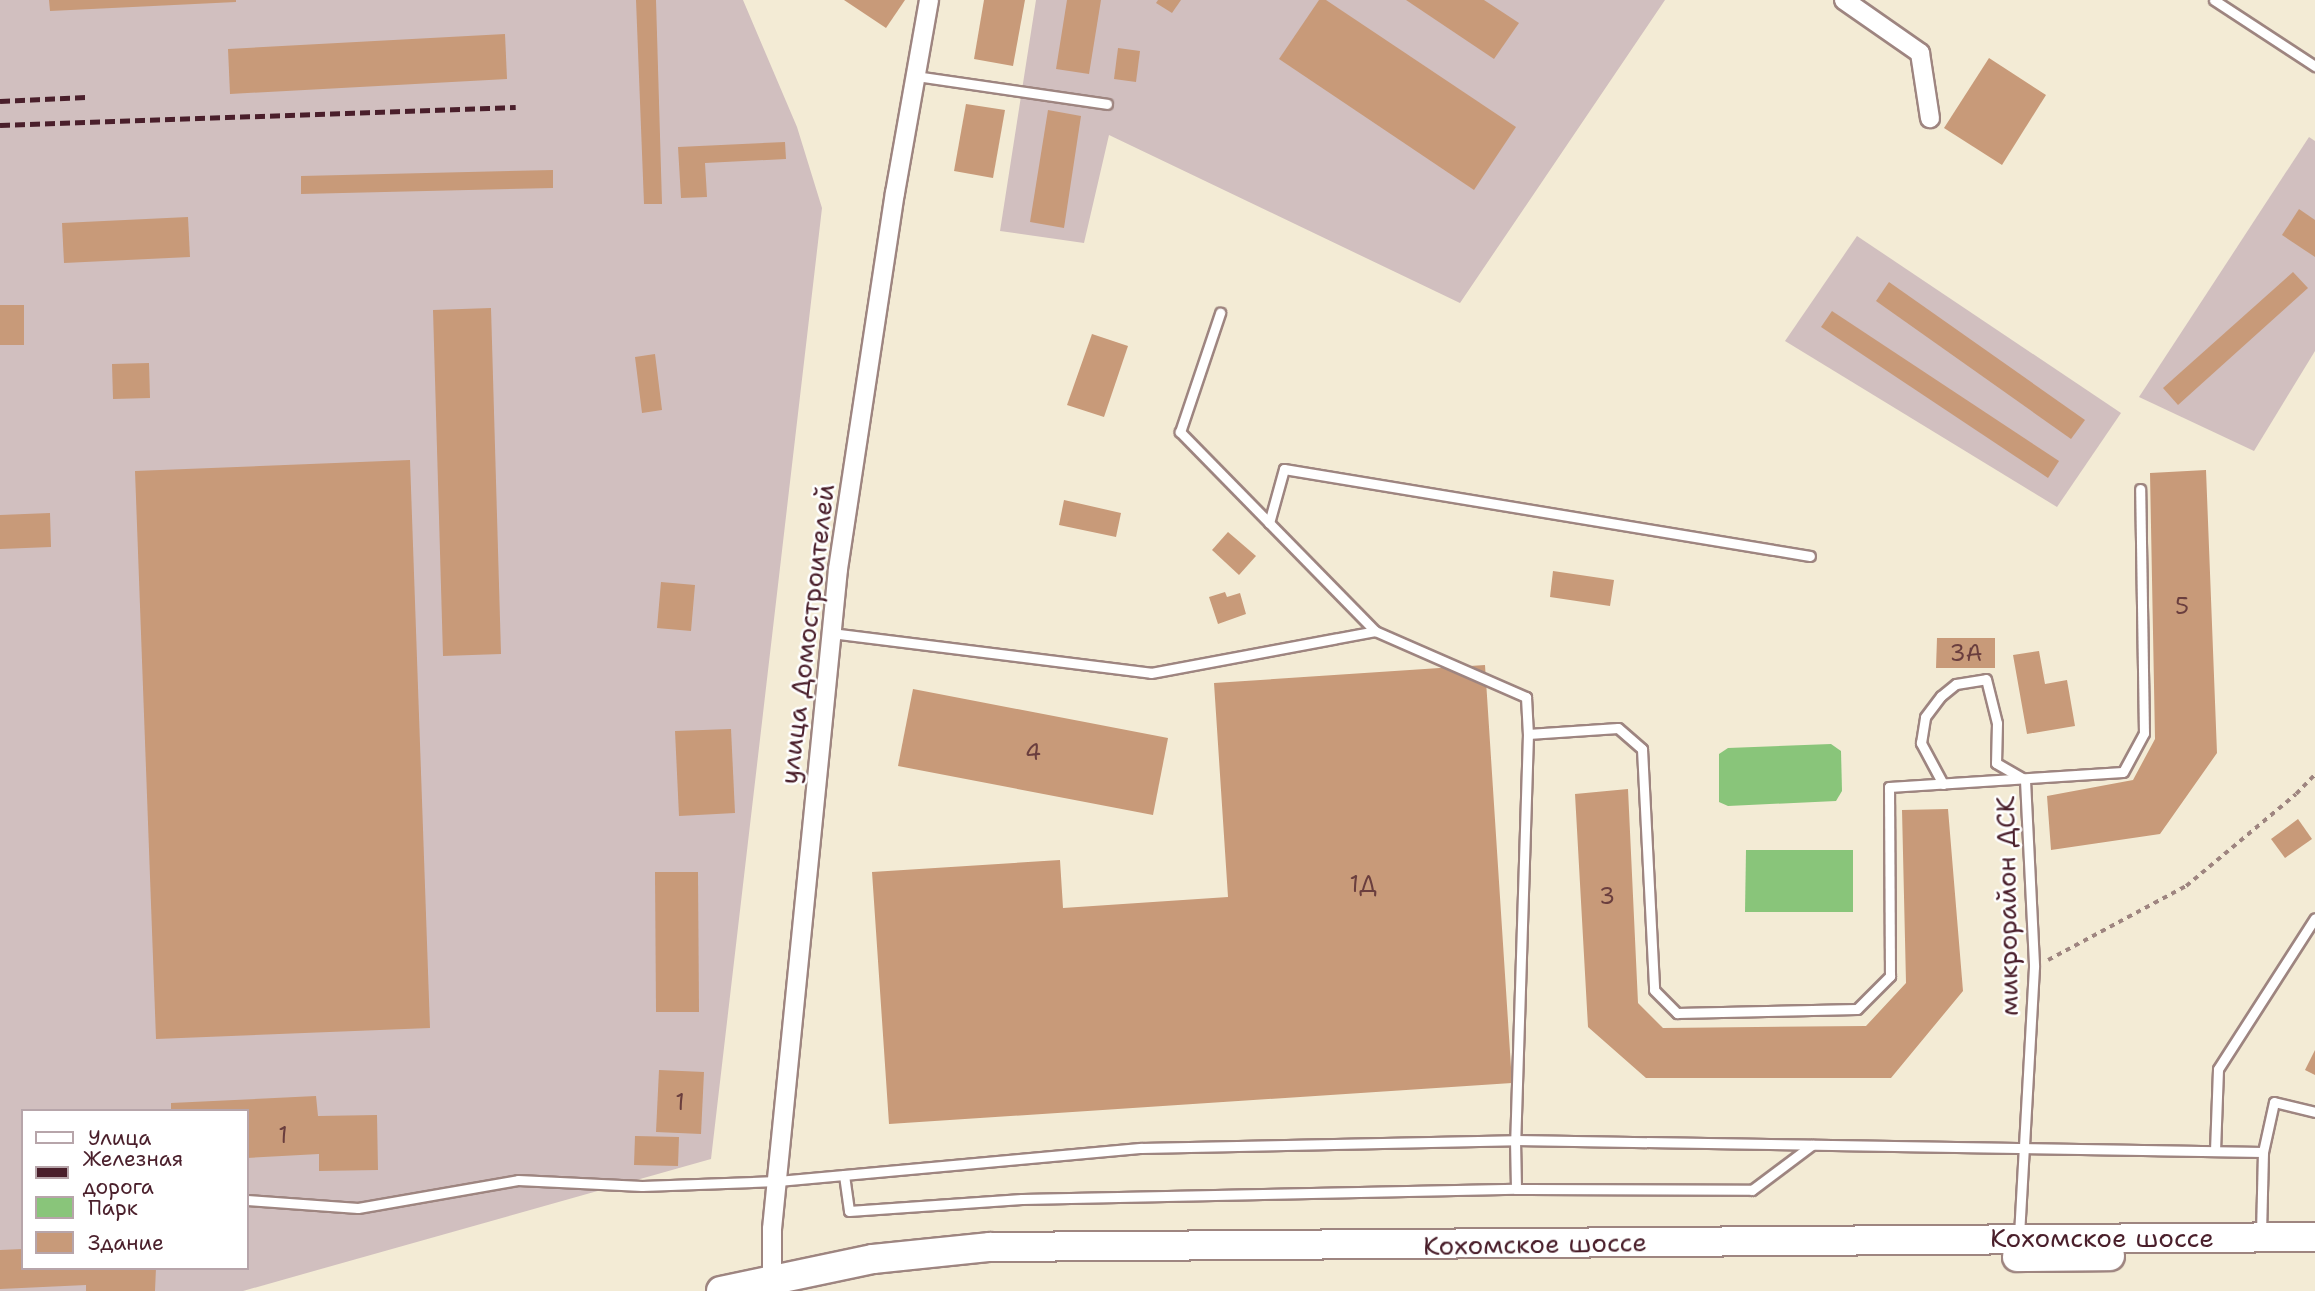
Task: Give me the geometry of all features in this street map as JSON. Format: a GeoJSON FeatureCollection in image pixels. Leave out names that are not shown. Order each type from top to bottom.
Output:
{"type":"FeatureCollection","features":[{"type":"Feature","properties":{"kind":"main road","name":"Кохомское шоссе"},"geometry":{"type":"LineString","coordinates":[[721,1291],[778,1287],[873,1259],[990,1247],[2017,1248],[2315,1237]]}},
{"type":"Feature","properties":{"kind":"main road","name":"Кохомское шоссе"},"geometry":{"type":"LineString","coordinates":[[2017,1248],[2069,1258],[2169,1251],[2315,1246]]}},
{"type":"Feature","properties":{"kind":"street","name":"улица Домостроителей"},"geometry":{"type":"LineString","coordinates":[[778,1287],[777,1181],[831,633],[856,448],[929,0]]}},
{"type":"Feature","properties":{"kind":"street"},"geometry":{"type":"LineString","coordinates":[[1844,0],[1920,54],[1930,118]]}},
{"type":"Feature","properties":{"kind":"lane"},"geometry":{"type":"LineString","coordinates":[[2214,0],[2315,66]]}},
{"type":"Feature","properties":{"kind":"lane"},"geometry":{"type":"LineString","coordinates":[[916,76],[1107,104]]}},
{"type":"Feature","properties":{"kind":"lane"},"geometry":{"type":"LineString","coordinates":[[1220,313],[1180,432],[1375,631],[1526,697],[1528,734],[1515,1140],[1516,1189]]}},
{"type":"Feature","properties":{"kind":"lane"},"geometry":{"type":"LineString","coordinates":[[1269,523],[1284,469],[1810,556]]}},
{"type":"Feature","properties":{"kind":"lane"},"geometry":{"type":"LineString","coordinates":[[1528,734],[1618,728],[1642,749],[1654,990],[1677,1013],[1857,1009],[1890,976],[1889,787],[2123,772],[2144,733],[2140,489]]}},
{"type":"Feature","properties":{"kind":"lane"},"geometry":{"type":"LineString","coordinates":[[831,633],[1151,673],[1375,631]]}},
{"type":"Feature","properties":{"kind":"lane","name":"микрорайон ДСК"},"geometry":{"type":"LineString","coordinates":[[1943,784],[1920,743],[1925,717],[1941,696],[1956,684],[1986,680],[1997,723],[1996,763],[2025,780],[2034,967],[2017,1248]]}},
{"type":"Feature","properties":{"kind":"lane"},"geometry":{"type":"LineString","coordinates":[[2215,1151],[2218,1069],[2315,918]]}},
{"type":"Feature","properties":{"kind":"lane"},"geometry":{"type":"LineString","coordinates":[[2261,1237],[2263,1152],[2274,1102],[2315,1112]]}},
{"type":"Feature","properties":{"kind":"lane"},"geometry":{"type":"LineString","coordinates":[[248,1200],[358,1208],[518,1180],[642,1186],[777,1181],[1141,1148],[1515,1140],[2263,1152]]}},
{"type":"Feature","properties":{"kind":"lane"},"geometry":{"type":"LineString","coordinates":[[844,1175],[849,1211],[1022,1199],[1086,1200],[1516,1189],[1752,1190],[1812,1145]]}},
{"type":"Feature","properties":{"kind":"path"},"geometry":{"type":"LineString","coordinates":[[2034,967],[2186,886],[2296,794],[2315,774]]}},
{"type":"Feature","properties":{"kind":"shaded area"},"geometry":{"type":"Polygon","coordinates":[[[0,0],[743,0],[797,127],[822,208],[711,1159],[243,1291],[0,1291],[0,0]]]}},
{"type":"Feature","properties":{"kind":"shaded area"},"geometry":{"type":"Polygon","coordinates":[[[1036,0],[1665,0],[1460,303],[1109,135],[1084,243],[1000,231],[1036,0]]]}},
{"type":"Feature","properties":{"kind":"shaded area"},"geometry":{"type":"Polygon","coordinates":[[[2309,137],[2315,141],[2315,351],[2254,451],[2139,397],[2309,137]]]}},
{"type":"Feature","properties":{"kind":"shaded area"},"geometry":{"type":"Polygon","coordinates":[[[1857,236],[2121,413],[2057,507],[1785,341],[1857,236]]]}},
{"type":"Feature","properties":{"kind":"green space"},"geometry":{"type":"Polygon","coordinates":[[[1831,744],[1841,751],[1842,791],[1836,801],[1728,806],[1719,802],[1719,754],[1728,748],[1831,744]]]}},
{"type":"Feature","properties":{"kind":"green space"},"geometry":{"type":"Polygon","coordinates":[[[1746,850],[1853,850],[1853,912],[1745,912],[1746,850]]]}},
{"type":"Feature","properties":{"kind":"building"},"geometry":{"type":"Polygon","coordinates":[[[49,0],[236,0],[236,2],[50,11],[49,0]]]}},
{"type":"Feature","properties":{"kind":"building"},"geometry":{"type":"Polygon","coordinates":[[[636,0],[656,0],[662,204],[644,204],[636,0]]]}},
{"type":"Feature","properties":{"kind":"building"},"geometry":{"type":"Polygon","coordinates":[[[844,0],[905,0],[886,28],[844,0]]]}},
{"type":"Feature","properties":{"kind":"building"},"geometry":{"type":"Polygon","coordinates":[[[984,0],[1025,0],[1013,66],[974,59],[984,0]]]}},
{"type":"Feature","properties":{"kind":"building"},"geometry":{"type":"Polygon","coordinates":[[[1067,0],[1101,0],[1089,74],[1056,69],[1067,0]]]}},
{"type":"Feature","properties":{"kind":"building"},"geometry":{"type":"Polygon","coordinates":[[[1158,0],[1181,0],[1172,13],[1156,3],[1158,0]]]}},
{"type":"Feature","properties":{"kind":"building"},"geometry":{"type":"Polygon","coordinates":[[[1319,0],[1326,0],[1516,127],[1474,190],[1279,59],[1319,0]]]}},
{"type":"Feature","properties":{"kind":"building"},"geometry":{"type":"Polygon","coordinates":[[[1406,0],[1484,0],[1519,23],[1494,59],[1406,0]]]}},
{"type":"Feature","properties":{"kind":"building"},"geometry":{"type":"Polygon","coordinates":[[[505,34],[507,79],[230,94],[228,49],[505,34]]]}},
{"type":"Feature","properties":{"kind":"building"},"geometry":{"type":"Polygon","coordinates":[[[1118,48],[1140,51],[1136,82],[1114,79],[1118,48]]]}},
{"type":"Feature","properties":{"kind":"building"},"geometry":{"type":"Polygon","coordinates":[[[1989,58],[2046,95],[2002,165],[1944,128],[1989,58]]]}},
{"type":"Feature","properties":{"kind":"building"},"geometry":{"type":"Polygon","coordinates":[[[966,104],[1005,110],[993,178],[954,171],[966,104]]]}},
{"type":"Feature","properties":{"kind":"building"},"geometry":{"type":"Polygon","coordinates":[[[1048,110],[1081,116],[1064,228],[1030,222],[1048,110]]]}},
{"type":"Feature","properties":{"kind":"building"},"geometry":{"type":"Polygon","coordinates":[[[785,142],[786,159],[705,163],[707,197],[681,198],[678,147],[785,142]]]}},
{"type":"Feature","properties":{"kind":"building"},"geometry":{"type":"Polygon","coordinates":[[[553,170],[553,188],[301,194],[301,176],[553,170]]]}},
{"type":"Feature","properties":{"kind":"building"},"geometry":{"type":"Polygon","coordinates":[[[2299,209],[2315,220],[2315,257],[2282,235],[2299,209]]]}},
{"type":"Feature","properties":{"kind":"building"},"geometry":{"type":"Polygon","coordinates":[[[188,217],[190,257],[64,263],[62,223],[188,217]]]}},
{"type":"Feature","properties":{"kind":"building"},"geometry":{"type":"Polygon","coordinates":[[[2293,272],[2308,288],[2178,405],[2163,388],[2293,272]]]}},
{"type":"Feature","properties":{"kind":"building"},"geometry":{"type":"Polygon","coordinates":[[[1889,282],[2085,420],[2071,439],[1876,301],[1889,282]]]}},
{"type":"Feature","properties":{"kind":"building"},"geometry":{"type":"Polygon","coordinates":[[[0,305],[24,305],[24,345],[0,345],[0,305]]]}},
{"type":"Feature","properties":{"kind":"building"},"geometry":{"type":"Polygon","coordinates":[[[491,308],[501,654],[443,656],[433,310],[491,308]]]}},
{"type":"Feature","properties":{"kind":"building"},"geometry":{"type":"Polygon","coordinates":[[[1832,311],[2059,461],[2048,478],[1821,327],[1832,311]]]}},
{"type":"Feature","properties":{"kind":"building"},"geometry":{"type":"Polygon","coordinates":[[[1092,334],[1128,346],[1104,417],[1067,405],[1092,334]]]}},
{"type":"Feature","properties":{"kind":"building"},"geometry":{"type":"Polygon","coordinates":[[[655,354],[662,410],[642,413],[635,357],[655,354]]]}},
{"type":"Feature","properties":{"kind":"building"},"geometry":{"type":"Polygon","coordinates":[[[149,363],[150,398],[113,399],[112,364],[149,363]]]}},
{"type":"Feature","properties":{"kind":"building"},"geometry":{"type":"Polygon","coordinates":[[[410,460],[430,1028],[156,1039],[135,471],[410,460]]]}},
{"type":"Feature","properties":{"kind":"building"},"geometry":{"type":"Polygon","coordinates":[[[2206,470],[2217,753],[2160,834],[2051,850],[2047,796],[2133,780],[2155,739],[2150,473],[2206,470]]]}},
{"type":"Feature","properties":{"kind":"building"},"geometry":{"type":"Polygon","coordinates":[[[1064,500],[1121,513],[1116,537],[1059,525],[1064,500]]]}},
{"type":"Feature","properties":{"kind":"building"},"geometry":{"type":"Polygon","coordinates":[[[50,513],[51,547],[0,549],[0,515],[50,513]]]}},
{"type":"Feature","properties":{"kind":"building"},"geometry":{"type":"Polygon","coordinates":[[[1228,532],[1256,556],[1239,575],[1212,550],[1228,532]]]}},
{"type":"Feature","properties":{"kind":"building"},"geometry":{"type":"Polygon","coordinates":[[[1553,571],[1614,580],[1610,606],[1550,597],[1553,571]]]}},
{"type":"Feature","properties":{"kind":"building"},"geometry":{"type":"Polygon","coordinates":[[[661,582],[695,585],[691,631],[657,628],[661,582]]]}},
{"type":"Feature","properties":{"kind":"building"},"geometry":{"type":"Polygon","coordinates":[[[1225,592],[1227,597],[1240,593],[1246,614],[1218,624],[1209,597],[1225,592]]]}},
{"type":"Feature","properties":{"kind":"building"},"geometry":{"type":"Polygon","coordinates":[[[1937,638],[1995,638],[1995,668],[1936,668],[1937,638]]]}},
{"type":"Feature","properties":{"kind":"building"},"geometry":{"type":"Polygon","coordinates":[[[2039,651],[2045,684],[2067,680],[2075,726],[2027,734],[2013,655],[2039,651]]]}},
{"type":"Feature","properties":{"kind":"building"},"geometry":{"type":"Polygon","coordinates":[[[1485,665],[1512,1083],[889,1124],[872,872],[1060,860],[1063,908],[1228,897],[1214,683],[1485,665]]]}},
{"type":"Feature","properties":{"kind":"building"},"geometry":{"type":"Polygon","coordinates":[[[913,689],[1168,738],[1153,815],[898,766],[913,689]]]}},
{"type":"Feature","properties":{"kind":"building"},"geometry":{"type":"Polygon","coordinates":[[[731,729],[735,813],[679,816],[675,731],[731,729]]]}},
{"type":"Feature","properties":{"kind":"building"},"geometry":{"type":"Polygon","coordinates":[[[1628,789],[1638,1003],[1663,1028],[1866,1026],[1906,983],[1902,810],[1948,809],[1963,991],[1891,1078],[1646,1078],[1588,1027],[1575,794],[1628,789]]]}},
{"type":"Feature","properties":{"kind":"building"},"geometry":{"type":"Polygon","coordinates":[[[2298,819],[2312,839],[2285,858],[2271,839],[2298,819]]]}},
{"type":"Feature","properties":{"kind":"building"},"geometry":{"type":"Polygon","coordinates":[[[655,872],[698,872],[699,1012],[656,1012],[655,872]]]}},
{"type":"Feature","properties":{"kind":"building"},"geometry":{"type":"Polygon","coordinates":[[[2315,1050],[2315,1075],[2305,1070],[2315,1050]]]}},
{"type":"Feature","properties":{"kind":"building"},"geometry":{"type":"Polygon","coordinates":[[[659,1070],[704,1072],[701,1134],[656,1132],[659,1070]]]}},
{"type":"Feature","properties":{"kind":"building"},"geometry":{"type":"Polygon","coordinates":[[[316,1096],[318,1116],[377,1115],[378,1170],[319,1171],[319,1154],[248,1158],[248,1109],[171,1109],[171,1103],[316,1096]]]}},
{"type":"Feature","properties":{"kind":"building"},"geometry":{"type":"Polygon","coordinates":[[[635,1136],[679,1137],[678,1166],[634,1165],[635,1136]]]}},
{"type":"Feature","properties":{"kind":"building"},"geometry":{"type":"Polygon","coordinates":[[[21,1249],[21,1270],[156,1270],[155,1291],[86,1291],[86,1285],[0,1289],[0,1250],[21,1249]]]}},
{"type":"Feature","properties":{"kind":"railway"},"geometry":{"type":"LineString","coordinates":[[0,101],[86,97]]}},
{"type":"Feature","properties":{"kind":"railway"},"geometry":{"type":"LineString","coordinates":[[0,125],[516,107]]}}]}
